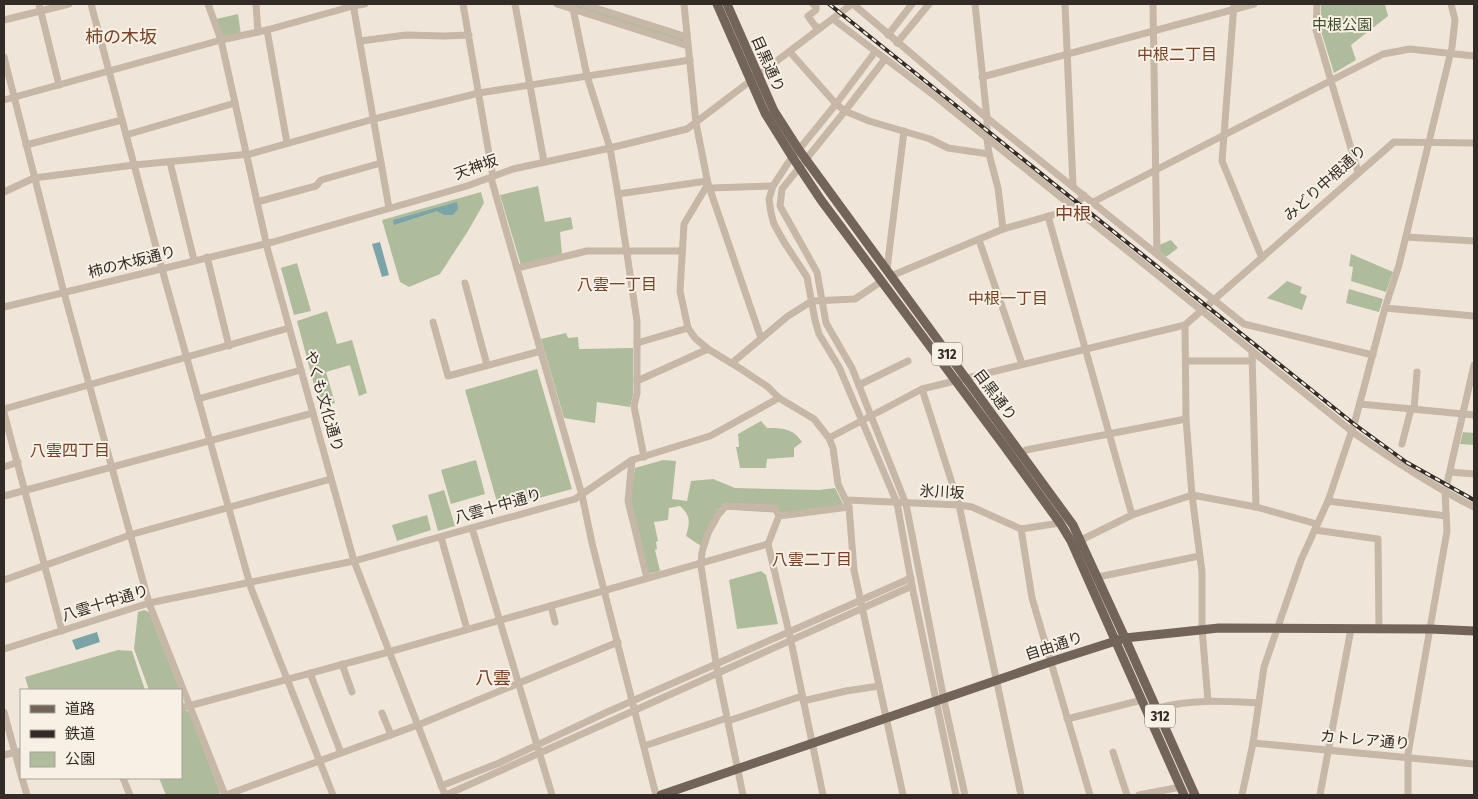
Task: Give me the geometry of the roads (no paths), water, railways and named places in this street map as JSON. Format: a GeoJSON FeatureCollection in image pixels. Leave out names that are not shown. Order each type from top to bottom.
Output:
{"type":"FeatureCollection","features":[{"type":"Feature","properties":{"kind":"main road","name":"目黒通り"},"geometry":{"type":"LineString","coordinates":[[718,4],[754,79],[799,150],[889,272],[1071,541],[1183,791]]}},
{"type":"Feature","properties":{"kind":"main road","name":"目黒通り"},"geometry":{"type":"LineString","coordinates":[[726,4],[766,113],[793,158],[821,200],[882,281],[1021,454],[1081,540],[1195,795]]}},
{"type":"Feature","properties":{"kind":"main road","name":"自由通り"},"geometry":{"type":"LineString","coordinates":[[661,795],[996,680],[1125,638],[1202,629],[1430,629],[1474,631]]}},
{"type":"Feature","properties":{"kind":"street"},"geometry":{"type":"LineString","coordinates":[[4,20],[40,7],[69,4]]}},
{"type":"Feature","properties":{"kind":"street"},"geometry":{"type":"LineString","coordinates":[[91,4],[186,358],[250,582],[332,795]]}},
{"type":"Feature","properties":{"kind":"street","name":"やくも文化通り"},"geometry":{"type":"LineString","coordinates":[[208,4],[221,40],[266,243],[354,561],[445,795]]}},
{"type":"Feature","properties":{"kind":"street"},"geometry":{"type":"LineString","coordinates":[[256,4],[258,32]]}},
{"type":"Feature","properties":{"kind":"street"},"geometry":{"type":"LineString","coordinates":[[4,100],[221,40],[267,30],[353,5],[365,4]]}},
{"type":"Feature","properties":{"kind":"street"},"geometry":{"type":"LineString","coordinates":[[463,4],[492,178],[582,495],[656,795]]}},
{"type":"Feature","properties":{"kind":"street"},"geometry":{"type":"LineString","coordinates":[[515,4],[544,162]]}},
{"type":"Feature","properties":{"kind":"street"},"geometry":{"type":"LineString","coordinates":[[557,4],[572,6],[688,46]]}},
{"type":"Feature","properties":{"kind":"street"},"geometry":{"type":"LineString","coordinates":[[583,4],[684,36],[687,35]]}},
{"type":"Feature","properties":{"kind":"street"},"geometry":{"type":"LineString","coordinates":[[684,4],[696,124],[709,185],[761,338]]}},
{"type":"Feature","properties":{"kind":"street"},"geometry":{"type":"LineString","coordinates":[[813,4],[816,6],[816,10],[808,16],[815,26],[820,28]]}},
{"type":"Feature","properties":{"kind":"street"},"geometry":{"type":"LineString","coordinates":[[696,124],[852,4],[987,118],[1244,324],[1373,355]]}},
{"type":"Feature","properties":{"kind":"street"},"geometry":{"type":"LineString","coordinates":[[893,39],[912,4]]}},
{"type":"Feature","properties":{"kind":"street"},"geometry":{"type":"LineString","coordinates":[[893,39],[929,4]]}},
{"type":"Feature","properties":{"kind":"street"},"geometry":{"type":"LineString","coordinates":[[975,4],[987,118],[987,139],[998,188],[1003,229]]}},
{"type":"Feature","properties":{"kind":"street"},"geometry":{"type":"LineString","coordinates":[[1065,4],[1073,186]]}},
{"type":"Feature","properties":{"kind":"street"},"geometry":{"type":"LineString","coordinates":[[1153,4],[1157,254]]}},
{"type":"Feature","properties":{"kind":"street"},"geometry":{"type":"LineString","coordinates":[[982,77],[1154,31],[1234,7],[1254,4]]}},
{"type":"Feature","properties":{"kind":"street"},"geometry":{"type":"LineString","coordinates":[[1317,4],[1316,30],[1358,172]]}},
{"type":"Feature","properties":{"kind":"street"},"geometry":{"type":"LineString","coordinates":[[1242,795],[1253,743],[1264,667],[1301,560],[1328,501],[1352,432],[1385,308],[1399,265],[1455,33],[1455,20],[1451,4]]}},
{"type":"Feature","properties":{"kind":"street"},"geometry":{"type":"LineString","coordinates":[[353,5],[389,208]]}},
{"type":"Feature","properties":{"kind":"street"},"geometry":{"type":"LineString","coordinates":[[572,6],[588,76],[610,148],[618,194],[635,309],[637,393],[634,406],[644,458]]}},
{"type":"Feature","properties":{"kind":"street"},"geometry":{"type":"LineString","coordinates":[[40,7],[59,84]]}},
{"type":"Feature","properties":{"kind":"street"},"geometry":{"type":"LineString","coordinates":[[1234,7],[1222,161],[1262,258]]}},
{"type":"Feature","properties":{"kind":"street"},"geometry":{"type":"LineString","coordinates":[[832,19],[1204,309],[1252,352],[1352,432],[1390,459],[1474,507]]}},
{"type":"Feature","properties":{"kind":"street"},"geometry":{"type":"LineString","coordinates":[[267,30],[287,143]]}},
{"type":"Feature","properties":{"kind":"street"},"geometry":{"type":"LineString","coordinates":[[360,41],[406,35],[469,35]]}},
{"type":"Feature","properties":{"kind":"street"},"geometry":{"type":"LineString","coordinates":[[1093,202],[1383,54],[1410,49],[1474,56]]}},
{"type":"Feature","properties":{"kind":"street"},"geometry":{"type":"LineString","coordinates":[[790,52],[836,104],[845,111],[869,121],[930,139],[948,148],[989,154]]}},
{"type":"Feature","properties":{"kind":"street"},"geometry":{"type":"LineString","coordinates":[[880,55],[836,104],[799,150],[773,186],[770,199],[774,224],[807,277],[819,334],[839,367],[897,503],[912,586],[965,795]]}},
{"type":"Feature","properties":{"kind":"street"},"geometry":{"type":"LineString","coordinates":[[880,55],[845,111],[782,189],[780,206],[817,272],[826,323],[852,368],[906,504],[956,795]]}},
{"type":"Feature","properties":{"kind":"street"},"geometry":{"type":"LineString","coordinates":[[4,57],[64,293],[111,467],[149,603],[179,689]]}},
{"type":"Feature","properties":{"kind":"street"},"geometry":{"type":"LineString","coordinates":[[4,192],[34,178],[134,165],[247,155],[374,119],[479,93],[690,60]]}},
{"type":"Feature","properties":{"kind":"street"},"geometry":{"type":"LineString","coordinates":[[126,136],[235,103]]}},
{"type":"Feature","properties":{"kind":"street"},"geometry":{"type":"LineString","coordinates":[[26,145],[122,120]]}},
{"type":"Feature","properties":{"kind":"street","name":"天神坂"},"geometry":{"type":"LineString","coordinates":[[266,243],[492,178],[509,170],[610,148],[687,129],[696,124]]}},
{"type":"Feature","properties":{"kind":"street"},"geometry":{"type":"LineString","coordinates":[[904,131],[889,272],[979,240],[1003,229],[1074,208],[1084,195]]}},
{"type":"Feature","properties":{"kind":"street","name":"みどり中根通り"},"geometry":{"type":"LineString","coordinates":[[1204,309],[1358,172],[1396,141],[1474,143]]}},
{"type":"Feature","properties":{"kind":"street"},"geometry":{"type":"LineString","coordinates":[[170,162],[194,260]]}},
{"type":"Feature","properties":{"kind":"street"},"geometry":{"type":"LineString","coordinates":[[257,202],[316,186],[321,180],[381,163]]}},
{"type":"Feature","properties":{"kind":"street"},"geometry":{"type":"LineString","coordinates":[[709,185],[684,224],[680,291],[688,328],[695,338],[708,349],[768,387],[779,398],[814,420],[829,438],[833,448],[838,484],[848,503],[854,570],[903,795]]}},
{"type":"Feature","properties":{"kind":"street"},"geometry":{"type":"LineString","coordinates":[[618,194],[709,185],[773,186]]}},
{"type":"Feature","properties":{"kind":"street"},"geometry":{"type":"LineString","coordinates":[[1048,216],[1132,515]]}},
{"type":"Feature","properties":{"kind":"street"},"geometry":{"type":"LineString","coordinates":[[1406,237],[1474,242]]}},
{"type":"Feature","properties":{"kind":"street"},"geometry":{"type":"LineString","coordinates":[[979,240],[1022,364]]}},
{"type":"Feature","properties":{"kind":"street","name":"柿の木坂通り"},"geometry":{"type":"LineString","coordinates":[[4,307],[266,243]]}},
{"type":"Feature","properties":{"kind":"street"},"geometry":{"type":"LineString","coordinates":[[517,268],[587,252],[682,251]]}},
{"type":"Feature","properties":{"kind":"street"},"geometry":{"type":"LineString","coordinates":[[207,257],[229,346]]}},
{"type":"Feature","properties":{"kind":"street"},"geometry":{"type":"LineString","coordinates":[[732,363],[788,316],[812,301],[822,299],[855,299],[882,281]]}},
{"type":"Feature","properties":{"kind":"street"},"geometry":{"type":"LineString","coordinates":[[465,282],[487,365]]}},
{"type":"Feature","properties":{"kind":"street"},"geometry":{"type":"LineString","coordinates":[[1385,308],[1474,316]]}},
{"type":"Feature","properties":{"kind":"street"},"geometry":{"type":"LineString","coordinates":[[829,438],[922,388],[1185,325],[1204,309]]}},
{"type":"Feature","properties":{"kind":"street"},"geometry":{"type":"LineString","coordinates":[[433,322],[448,376],[541,352]]}},
{"type":"Feature","properties":{"kind":"street"},"geometry":{"type":"LineString","coordinates":[[1185,325],[1186,419],[1192,495],[1202,572],[1202,629],[1208,701]]}},
{"type":"Feature","properties":{"kind":"street"},"geometry":{"type":"LineString","coordinates":[[62,631],[4,411],[89,384],[289,328]]}},
{"type":"Feature","properties":{"kind":"street"},"geometry":{"type":"LineString","coordinates":[[637,343],[688,328]]}},
{"type":"Feature","properties":{"kind":"street"},"geometry":{"type":"LineString","coordinates":[[637,380],[708,349]]}},
{"type":"Feature","properties":{"kind":"street"},"geometry":{"type":"LineString","coordinates":[[1252,352],[1256,507]]}},
{"type":"Feature","properties":{"kind":"street"},"geometry":{"type":"LineString","coordinates":[[859,385],[908,361]]}},
{"type":"Feature","properties":{"kind":"street"},"geometry":{"type":"LineString","coordinates":[[1186,361],[1252,361]]}},
{"type":"Feature","properties":{"kind":"street"},"geometry":{"type":"LineString","coordinates":[[1408,795],[1407,758],[1446,531],[1445,492],[1474,364]]}},
{"type":"Feature","properties":{"kind":"street"},"geometry":{"type":"LineString","coordinates":[[198,398],[301,370]]}},
{"type":"Feature","properties":{"kind":"street"},"geometry":{"type":"LineString","coordinates":[[1402,444],[1412,409],[1417,372]]}},
{"type":"Feature","properties":{"kind":"street"},"geometry":{"type":"LineString","coordinates":[[922,388],[959,505],[1021,795]]}},
{"type":"Feature","properties":{"kind":"street","name":"八雲十中通り"},"geometry":{"type":"LineString","coordinates":[[4,650],[149,603],[354,561],[574,499],[632,460],[644,458],[710,436],[779,398]]}},
{"type":"Feature","properties":{"kind":"street"},"geometry":{"type":"LineString","coordinates":[[1360,404],[1474,415]]}},
{"type":"Feature","properties":{"kind":"street"},"geometry":{"type":"LineString","coordinates":[[4,496],[312,412]]}},
{"type":"Feature","properties":{"kind":"street"},"geometry":{"type":"LineString","coordinates":[[1021,454],[1026,450],[1186,419]]}},
{"type":"Feature","properties":{"kind":"street"},"geometry":{"type":"LineString","coordinates":[[632,460],[628,501],[647,578]]}},
{"type":"Feature","properties":{"kind":"street"},"geometry":{"type":"LineString","coordinates":[[4,467],[18,462]]}},
{"type":"Feature","properties":{"kind":"street"},"geometry":{"type":"LineString","coordinates":[[1450,472],[1474,474]]}},
{"type":"Feature","properties":{"kind":"street"},"geometry":{"type":"LineString","coordinates":[[4,580],[130,535],[331,479]]}},
{"type":"Feature","properties":{"kind":"street"},"geometry":{"type":"LineString","coordinates":[[1081,540],[1132,515],[1192,495],[1256,507],[1316,527],[1378,539],[1379,629]]}},
{"type":"Feature","properties":{"kind":"street"},"geometry":{"type":"LineString","coordinates":[[1328,501],[1446,516]]}},
{"type":"Feature","properties":{"kind":"street","name":"氷川坂"},"geometry":{"type":"LineString","coordinates":[[779,516],[848,503],[959,505],[972,507],[1021,529]]}},
{"type":"Feature","properties":{"kind":"street"},"geometry":{"type":"LineString","coordinates":[[744,795],[716,664],[701,563],[708,533],[718,515],[726,506],[774,508],[779,516],[768,544],[791,641],[823,795]]}},
{"type":"Feature","properties":{"kind":"street"},"geometry":{"type":"LineString","coordinates":[[1060,523],[1021,529],[1032,598],[1090,795]]}},
{"type":"Feature","properties":{"kind":"street"},"geometry":{"type":"LineString","coordinates":[[472,528],[552,795]]}},
{"type":"Feature","properties":{"kind":"street"},"geometry":{"type":"LineString","coordinates":[[441,537],[468,629]]}},
{"type":"Feature","properties":{"kind":"street"},"geometry":{"type":"LineString","coordinates":[[618,642],[418,725],[226,795],[185,707],[768,544]]}},
{"type":"Feature","properties":{"kind":"street"},"geometry":{"type":"LineString","coordinates":[[1098,577],[1199,556]]}},
{"type":"Feature","properties":{"kind":"street"},"geometry":{"type":"LineString","coordinates":[[441,786],[499,763],[632,701],[911,578]]}},
{"type":"Feature","properties":{"kind":"street"},"geometry":{"type":"LineString","coordinates":[[445,795],[912,586]]}},
{"type":"Feature","properties":{"kind":"street"},"geometry":{"type":"LineString","coordinates":[[550,606],[555,622]]}},
{"type":"Feature","properties":{"kind":"street"},"geometry":{"type":"LineString","coordinates":[[1320,795],[1351,629]]}},
{"type":"Feature","properties":{"kind":"street"},"geometry":{"type":"LineString","coordinates":[[342,664],[352,692]]}},
{"type":"Feature","properties":{"kind":"street"},"geometry":{"type":"LineString","coordinates":[[310,673],[341,753]]}},
{"type":"Feature","properties":{"kind":"street"},"geometry":{"type":"LineString","coordinates":[[644,746],[803,699],[879,686]]}},
{"type":"Feature","properties":{"kind":"street"},"geometry":{"type":"LineString","coordinates":[[1067,719],[1142,700]]}},
{"type":"Feature","properties":{"kind":"street"},"geometry":{"type":"LineString","coordinates":[[1156,708],[1179,702],[1258,703]]}},
{"type":"Feature","properties":{"kind":"street"},"geometry":{"type":"LineString","coordinates":[[4,712],[18,752],[20,764]]}},
{"type":"Feature","properties":{"kind":"street"},"geometry":{"type":"LineString","coordinates":[[382,713],[391,735]]}},
{"type":"Feature","properties":{"kind":"street","name":"カトレア通り"},"geometry":{"type":"LineString","coordinates":[[1253,743],[1474,764]]}},
{"type":"Feature","properties":{"kind":"street"},"geometry":{"type":"LineString","coordinates":[[4,756],[18,752]]}},
{"type":"Feature","properties":{"kind":"street"},"geometry":{"type":"LineString","coordinates":[[1113,752],[1127,795]]}},
{"type":"Feature","properties":{"kind":"street"},"geometry":{"type":"LineString","coordinates":[[23,779],[27,795]]}},
{"type":"Feature","properties":{"kind":"street"},"geometry":{"type":"LineString","coordinates":[[123,779],[130,795]]}},
{"type":"Feature","properties":{"kind":"street"},"geometry":{"type":"LineString","coordinates":[[1139,795],[1183,791]]}},
{"type":"Feature","properties":{"kind":"water"},"geometry":{"type":"Polygon","coordinates":[[[457,202],[458,209],[453,215],[444,215],[437,211],[394,225],[393,220],[457,202]]]}},
{"type":"Feature","properties":{"kind":"water"},"geometry":{"type":"Polygon","coordinates":[[[380,242],[389,275],[382,277],[372,244],[380,242]]]}},
{"type":"Feature","properties":{"kind":"water"},"geometry":{"type":"Polygon","coordinates":[[[97,632],[100,642],[76,650],[72,640],[97,632]]]}},
{"type":"Feature","properties":{"kind":"railway"},"geometry":{"type":"LineString","coordinates":[[829,4],[1354,424],[1406,462],[1474,500]]}},
{"type":"Feature","properties":{"kind":"district","name":"柿の木坂"},"geometry":{"type":"Point","coordinates":[121,37]}},
{"type":"Feature","properties":{"kind":"district","name":"中根二丁目"},"geometry":{"type":"Point","coordinates":[1177,54]}},
{"type":"Feature","properties":{"kind":"district","name":"中根"},"geometry":{"type":"Point","coordinates":[1073,214]}},
{"type":"Feature","properties":{"kind":"district","name":"八雲一丁目"},"geometry":{"type":"Point","coordinates":[617,284]}},
{"type":"Feature","properties":{"kind":"district","name":"中根一丁目"},"geometry":{"type":"Point","coordinates":[1008,298]}},
{"type":"Feature","properties":{"kind":"district","name":"八雲四丁目"},"geometry":{"type":"Point","coordinates":[70,450]}},
{"type":"Feature","properties":{"kind":"district","name":"八雲二丁目"},"geometry":{"type":"Point","coordinates":[812,559]}},
{"type":"Feature","properties":{"kind":"district","name":"八雲"},"geometry":{"type":"Point","coordinates":[493,678]}},
{"type":"Feature","properties":{"kind":"park label","name":"中根公園"},"geometry":{"type":"Point","coordinates":[1342,25]}}]}
